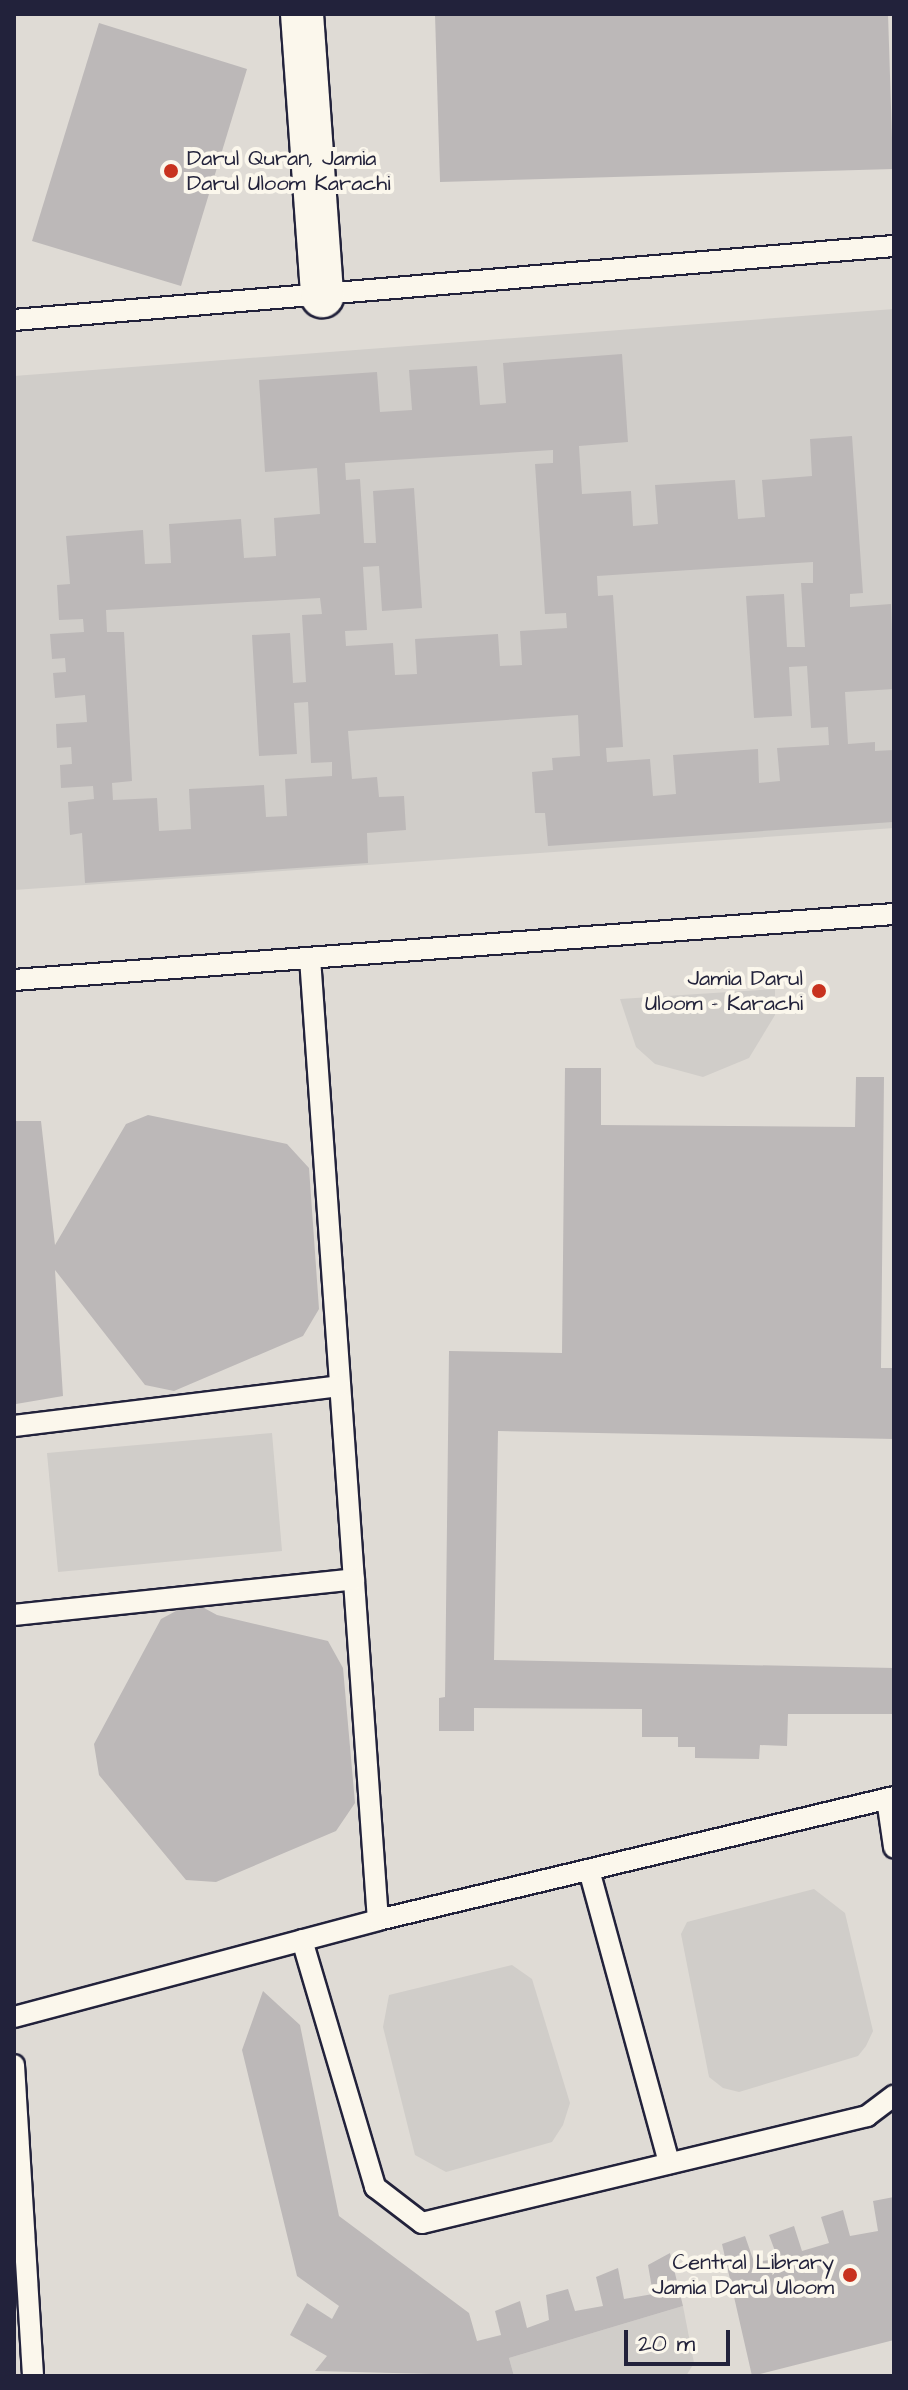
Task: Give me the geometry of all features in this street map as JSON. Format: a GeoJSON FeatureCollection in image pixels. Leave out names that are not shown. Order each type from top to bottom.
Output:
{"type":"FeatureCollection","features":[{"type":"Feature","properties":{"kind":"street"},"geometry":{"type":"LineString","coordinates":[[302,14],[322,296]]}},
{"type":"Feature","properties":{"kind":"lane"},"geometry":{"type":"LineString","coordinates":[[14,320],[894,246]]}},
{"type":"Feature","properties":{"kind":"lane"},"geometry":{"type":"LineString","coordinates":[[14,980],[894,914]]}},
{"type":"Feature","properties":{"kind":"lane"},"geometry":{"type":"LineString","coordinates":[[310,958],[378,1920]]}},
{"type":"Feature","properties":{"kind":"lane"},"geometry":{"type":"LineString","coordinates":[[14,1426],[340,1386]]}},
{"type":"Feature","properties":{"kind":"lane"},"geometry":{"type":"LineString","coordinates":[[14,1615],[354,1579]]}},
{"type":"Feature","properties":{"kind":"lane"},"geometry":{"type":"LineString","coordinates":[[14,2017],[378,1920],[890,1798],[894,1847]]}},
{"type":"Feature","properties":{"kind":"lane"},"geometry":{"type":"LineString","coordinates":[[589,1870],[669,2163]]}},
{"type":"Feature","properties":{"kind":"lane"},"geometry":{"type":"LineString","coordinates":[[302,1940],[375,2187],[422,2223],[867,2116],[894,2096]]}},
{"type":"Feature","properties":{"kind":"lane"},"geometry":{"type":"LineString","coordinates":[[14,2065],[33,2376]]}},
{"type":"Feature","properties":{"kind":"shaded area"},"geometry":{"type":"Polygon","coordinates":[[[14,14],[894,14],[894,2376],[14,2376],[14,14]]]}},
{"type":"Feature","properties":{"kind":"shaded area"},"geometry":{"type":"Polygon","coordinates":[[[894,309],[894,828],[14,890],[14,376],[894,309]]]}},
{"type":"Feature","properties":{"kind":"shaded area"},"geometry":{"type":"Polygon","coordinates":[[[775,989],[775,1015],[749,1058],[703,1077],[655,1064],[636,1047],[620,999],[775,989]]]}},
{"type":"Feature","properties":{"kind":"shaded area"},"geometry":{"type":"Polygon","coordinates":[[[272,1433],[282,1551],[58,1572],[47,1453],[272,1433]]]}},
{"type":"Feature","properties":{"kind":"shaded area"},"geometry":{"type":"Polygon","coordinates":[[[814,1889],[845,1913],[873,2031],[858,2056],[739,2092],[723,2088],[709,2077],[681,1934],[687,1922],[814,1889]]]}},
{"type":"Feature","properties":{"kind":"shaded area"},"geometry":{"type":"Polygon","coordinates":[[[512,1965],[532,1979],[570,2103],[563,2125],[552,2142],[446,2172],[415,2155],[383,2027],[389,1995],[512,1965]]]}},
{"type":"Feature","properties":{"kind":"shaded area"},"geometry":{"type":"Polygon","coordinates":[[[683,2306],[694,2363],[686,2376],[514,2376],[509,2358],[683,2306]]]}},
{"type":"Feature","properties":{"kind":"building"},"geometry":{"type":"Polygon","coordinates":[[[435,14],[888,14],[893,169],[440,182],[435,14]]]}},
{"type":"Feature","properties":{"kind":"building"},"geometry":{"type":"Polygon","coordinates":[[[99,23],[247,69],[181,286],[32,241],[99,23]]]}},
{"type":"Feature","properties":{"kind":"building"},"geometry":{"type":"Polygon","coordinates":[[[622,354],[628,442],[579,446],[582,494],[631,491],[633,526],[658,524],[655,485],[735,480],[738,519],[765,517],[762,480],[812,476],[810,439],[852,436],[863,593],[850,594],[850,607],[891,604],[894,689],[845,692],[848,744],[875,742],[875,751],[894,750],[893,822],[548,846],[545,813],[535,813],[532,772],[553,770],[552,758],[580,756],[578,715],[348,731],[352,779],[377,777],[379,797],[404,796],[406,830],[367,833],[368,863],[85,883],[82,833],[70,835],[68,802],[94,799],[93,786],[61,788],[60,765],[72,764],[71,747],[57,748],[56,724],[87,722],[85,695],[55,698],[53,673],[66,672],[65,658],[52,659],[50,634],[84,632],[83,619],[59,620],[57,585],[70,584],[66,536],[143,530],[145,564],[171,563],[169,524],[241,519],[244,558],[276,556],[274,518],[320,514],[317,468],[265,472],[259,380],[377,372],[380,412],[412,410],[409,370],[477,366],[480,405],[506,403],[503,363],[622,354]],[[553,450],[345,463],[346,480],[360,479],[364,543],[376,543],[373,491],[414,488],[422,608],[382,611],[379,566],[363,567],[367,630],[345,631],[346,646],[393,643],[395,675],[417,674],[415,639],[498,634],[500,666],[522,665],[520,631],[567,628],[566,613],[545,614],[535,464],[553,463],[553,450]],[[813,562],[597,576],[598,596],[613,595],[623,747],[606,748],[607,762],[650,759],[653,796],[676,794],[673,755],[758,749],[759,783],[780,781],[777,748],[829,745],[828,727],[811,728],[807,666],[789,667],[792,716],[754,718],[746,596],[784,594],[787,647],[805,647],[801,583],[813,583],[813,562]],[[320,598],[106,610],[107,632],[124,632],[132,781],[112,783],[113,800],[157,798],[159,831],[191,829],[189,789],[264,785],[266,817],[287,816],[285,779],[332,776],[332,762],[311,763],[308,702],[294,703],[297,754],[259,756],[252,635],[290,633],[293,683],[306,682],[302,615],[322,614],[320,598]]]}},
{"type":"Feature","properties":{"kind":"building"},"geometry":{"type":"Polygon","coordinates":[[[565,1068],[601,1068],[601,1125],[855,1127],[856,1077],[884,1077],[881,1368],[894,1368],[894,1439],[498,1431],[494,1660],[894,1668],[894,1714],[788,1714],[787,1746],[760,1745],[759,1759],[695,1758],[695,1747],[678,1747],[678,1737],[642,1737],[642,1709],[474,1708],[474,1731],[439,1731],[439,1698],[445,1697],[449,1351],[562,1353],[565,1068]]]}},
{"type":"Feature","properties":{"kind":"building"},"geometry":{"type":"Polygon","coordinates":[[[148,1115],[287,1144],[309,1168],[319,1309],[303,1336],[174,1391],[145,1385],[55,1270],[63,1396],[16,1404],[14,1121],[41,1121],[55,1245],[126,1124],[148,1115]]]}},
{"type":"Feature","properties":{"kind":"building"},"geometry":{"type":"Polygon","coordinates":[[[193,1602],[217,1615],[328,1641],[343,1668],[355,1803],[336,1831],[216,1882],[186,1880],[99,1775],[94,1744],[161,1619],[193,1602]]]}},
{"type":"Feature","properties":{"kind":"building"},"geometry":{"type":"Polygon","coordinates":[[[263,1991],[300,2025],[339,2216],[469,2313],[477,2341],[501,2335],[495,2311],[520,2301],[527,2328],[549,2320],[546,2295],[568,2289],[575,2311],[603,2306],[596,2277],[618,2268],[624,2299],[653,2294],[648,2265],[670,2253],[683,2306],[509,2358],[514,2376],[315,2371],[327,2356],[290,2335],[307,2303],[332,2319],[339,2306],[297,2276],[242,2050],[263,1991]]]}},
{"type":"Feature","properties":{"kind":"building"},"geometry":{"type":"Polygon","coordinates":[[[894,2197],[894,2340],[752,2376],[722,2244],[745,2236],[754,2262],[778,2259],[769,2235],[794,2226],[802,2251],[829,2243],[821,2217],[843,2210],[850,2236],[878,2231],[873,2201],[894,2197]]]}},
{"type":"Feature","properties":{"kind":"place","name":"Darul Quran, Jamia Darul Uloom Karachi"},"geometry":{"type":"Point","coordinates":[171,171]}},
{"type":"Feature","properties":{"kind":"place","name":"Jamia Darul Uloom - Karachi"},"geometry":{"type":"Point","coordinates":[819,991]}},
{"type":"Feature","properties":{"kind":"place","name":"Central Library Jamia Darul Uloom"},"geometry":{"type":"Point","coordinates":[850,2275]}}]}
